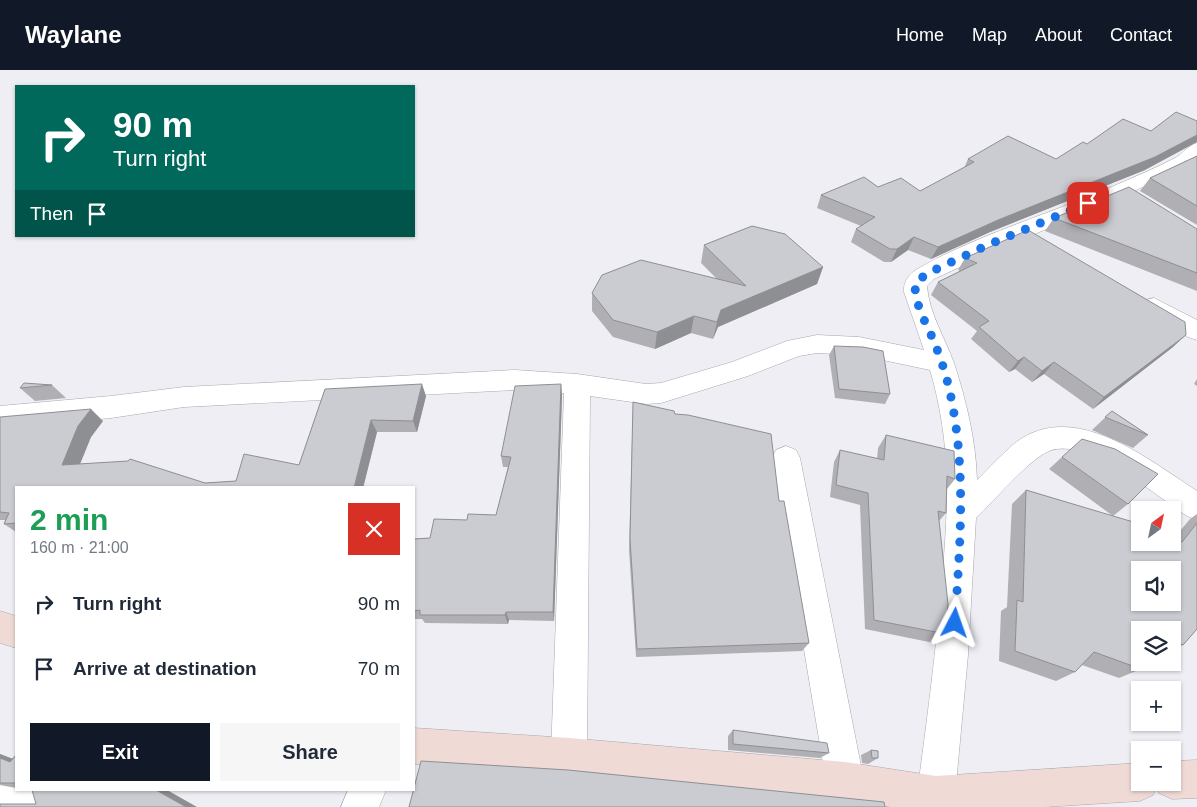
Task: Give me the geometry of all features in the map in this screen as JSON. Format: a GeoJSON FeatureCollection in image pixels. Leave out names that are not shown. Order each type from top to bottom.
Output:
{"type":"FeatureCollection","features":[{"type":"Feature","properties":{"kind":"main road"},"geometry":{"type":"LineString","coordinates":[[0,627],[15,632]]}},
{"type":"Feature","properties":{"kind":"main road"},"geometry":{"type":"LineString","coordinates":[[415,746],[569,756],[845,781],[936,794],[1131,783]]}},
{"type":"Feature","properties":{"kind":"main road"},"geometry":{"type":"LineString","coordinates":[[1181,780],[1197,779]]}},
{"type":"Feature","properties":{"kind":"street"},"geometry":{"type":"LineString","coordinates":[[936,794],[954,641],[962,513],[960,444],[949,386],[921,314],[915,295],[915,284],[926,274],[990,244],[1129,195],[1193,159]]}},
{"type":"Feature","properties":{"kind":"street"},"geometry":{"type":"LineString","coordinates":[[1133,293],[1197,331]]}},
{"type":"Feature","properties":{"kind":"street"},"geometry":{"type":"LineString","coordinates":[[0,417],[111,407],[184,397],[515,380],[577,384],[629,392],[661,393],[739,369],[796,347],[817,344],[859,346],[941,363]]}},
{"type":"Feature","properties":{"kind":"street"},"geometry":{"type":"LineString","coordinates":[[569,756],[577,384]]}},
{"type":"Feature","properties":{"kind":"street"},"geometry":{"type":"LineString","coordinates":[[962,513],[1026,451],[1042,442],[1061,437],[1081,440],[1112,451],[1197,507]]}},
{"type":"Feature","properties":{"kind":"street"},"geometry":{"type":"LineString","coordinates":[[786,458],[845,781]]}},
{"type":"Feature","properties":{"kind":"street"},"geometry":{"type":"LineString","coordinates":[[0,791],[40,807]]}},
{"type":"Feature","properties":{"kind":"street"},"geometry":{"type":"LineString","coordinates":[[360,807],[367,791]]}},
{"type":"Feature","properties":{"kind":"building"},"geometry":{"type":"Polygon","coordinates":[[[1176,112],[1197,121],[1197,135],[1155,157],[998,220],[938,247],[914,237],[897,249],[890,249],[856,229],[875,217],[821,195],[864,177],[878,187],[901,178],[920,191],[974,162],[968,159],[1008,136],[1056,159],[1083,142],[1087,144],[1123,119],[1151,131],[1176,112]]]}},
{"type":"Feature","properties":{"kind":"building"},"geometry":{"type":"Polygon","coordinates":[[[1197,156],[1197,206],[1150,178],[1197,156]]]}},
{"type":"Feature","properties":{"kind":"building"},"geometry":{"type":"Polygon","coordinates":[[[1129,187],[1197,229],[1197,273],[1054,218],[1129,187]]]}},
{"type":"Feature","properties":{"kind":"building"},"geometry":{"type":"Polygon","coordinates":[[[752,226],[785,234],[823,267],[721,310],[717,322],[694,316],[657,332],[613,320],[592,293],[602,275],[641,260],[746,286],[704,245],[752,226]]]}},
{"type":"Feature","properties":{"kind":"building"},"geometry":{"type":"Polygon","coordinates":[[[1028,230],[1185,322],[1186,335],[1104,397],[1054,362],[1042,371],[1024,357],[1018,361],[979,327],[989,321],[938,282],[977,263],[965,258],[1028,230]]]}},
{"type":"Feature","properties":{"kind":"building"},"geometry":{"type":"Polygon","coordinates":[[[834,346],[863,347],[883,351],[890,394],[839,389],[834,346]]]}},
{"type":"Feature","properties":{"kind":"building"},"geometry":{"type":"Polygon","coordinates":[[[24,383],[52,385],[20,388],[24,383]]]}},
{"type":"Feature","properties":{"kind":"building"},"geometry":{"type":"Polygon","coordinates":[[[422,384],[413,421],[371,420],[354,486],[15,486],[15,523],[4,524],[9,513],[0,512],[0,417],[91,409],[78,426],[62,465],[128,461],[130,459],[205,483],[236,481],[244,454],[299,465],[325,389],[422,384]]]}},
{"type":"Feature","properties":{"kind":"building"},"geometry":{"type":"Polygon","coordinates":[[[561,384],[553,612],[506,612],[505,615],[420,615],[420,610],[415,611],[415,539],[430,538],[434,519],[467,520],[468,514],[496,515],[511,457],[501,456],[515,386],[561,384]]]}},
{"type":"Feature","properties":{"kind":"building"},"geometry":{"type":"Polygon","coordinates":[[[633,402],[674,411],[675,414],[688,415],[771,434],[779,501],[784,501],[809,643],[637,649],[630,539],[633,402]]]}},
{"type":"Feature","properties":{"kind":"building"},"geometry":{"type":"Polygon","coordinates":[[[1112,411],[1148,435],[1105,417],[1112,411]]]}},
{"type":"Feature","properties":{"kind":"building"},"geometry":{"type":"Polygon","coordinates":[[[886,435],[954,451],[955,479],[947,476],[946,513],[938,511],[948,604],[946,634],[874,620],[868,493],[836,485],[840,450],[884,460],[886,435]]]}},
{"type":"Feature","properties":{"kind":"building"},"geometry":{"type":"Polygon","coordinates":[[[1082,439],[1115,449],[1158,474],[1128,504],[1062,457],[1082,439]]]}},
{"type":"Feature","properties":{"kind":"building"},"geometry":{"type":"Polygon","coordinates":[[[1026,490],[1131,521],[1131,551],[1181,551],[1181,541],[1197,523],[1197,629],[1183,645],[1181,644],[1181,621],[1131,621],[1131,665],[1094,652],[1075,672],[1015,651],[1017,600],[1023,602],[1026,490]]]}},
{"type":"Feature","properties":{"kind":"building"},"geometry":{"type":"Polygon","coordinates":[[[733,730],[827,743],[829,753],[733,744],[733,730]]]}},
{"type":"Feature","properties":{"kind":"building"},"geometry":{"type":"Polygon","coordinates":[[[871,750],[878,751],[878,758],[872,758],[871,750]]]}},
{"type":"Feature","properties":{"kind":"building"},"geometry":{"type":"Polygon","coordinates":[[[15,756],[15,783],[0,783],[0,758],[10,762],[15,756]]]}},
{"type":"Feature","properties":{"kind":"building"},"geometry":{"type":"Polygon","coordinates":[[[421,761],[568,770],[884,802],[885,807],[409,807],[413,791],[415,791],[421,761]]]}},
{"type":"Feature","properties":{"kind":"building"},"geometry":{"type":"Polygon","coordinates":[[[32,791],[158,791],[186,807],[0,807],[0,804],[36,804],[32,791]]]}},
{"type":"Feature","properties":{"kind":"route"},"geometry":{"type":"LineString","coordinates":[[955,623],[962,513],[960,444],[949,386],[932,338],[921,314],[915,295],[915,284],[926,274],[990,244],[1088,203]]}}]}
